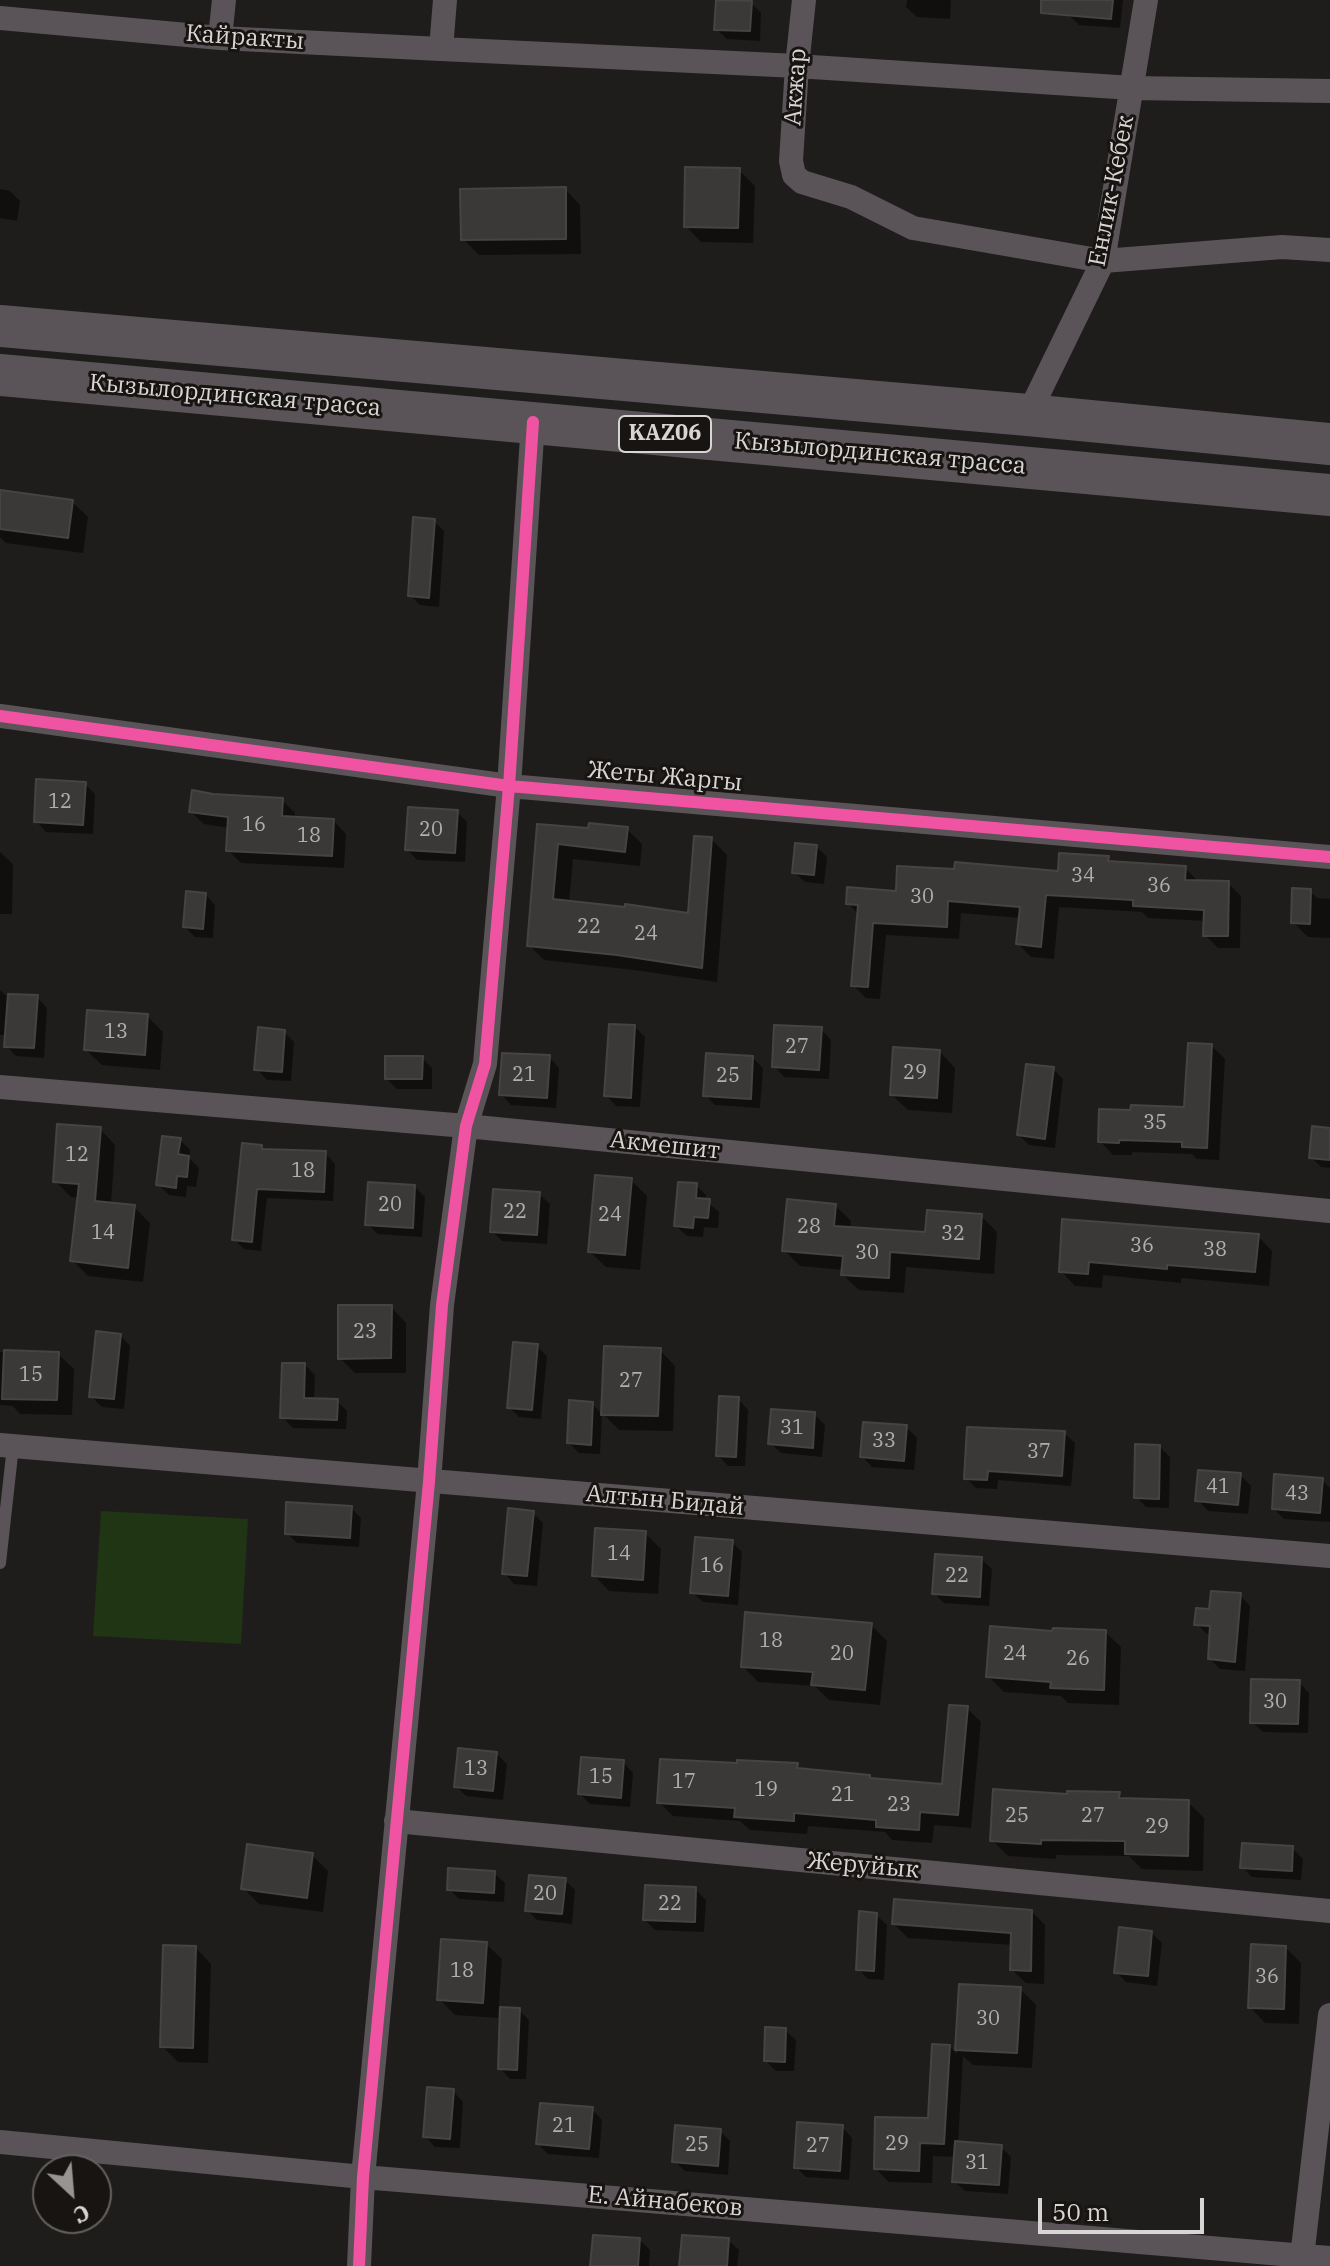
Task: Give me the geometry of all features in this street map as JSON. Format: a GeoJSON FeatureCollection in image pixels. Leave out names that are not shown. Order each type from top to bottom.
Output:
{"type":"FeatureCollection","features":[{"type":"Feature","properties":{"kind":"highway","name":"Кызылординская трасса"},"geometry":{"type":"LineString","coordinates":[[0,326],[1330,444]]}},
{"type":"Feature","properties":{"kind":"highway","name":"Кызылординская трасса"},"geometry":{"type":"LineString","coordinates":[[0,375],[1330,495]]}},
{"type":"Feature","properties":{"kind":"street"},"geometry":{"type":"LineString","coordinates":[[220,38],[224,0]]}},
{"type":"Feature","properties":{"kind":"street"},"geometry":{"type":"LineString","coordinates":[[441,49],[445,0]]}},
{"type":"Feature","properties":{"kind":"street","name":"Акжар"},"geometry":{"type":"LineString","coordinates":[[804,0],[791,161],[794,175],[802,182],[851,197],[913,228],[1103,261]]}},
{"type":"Feature","properties":{"kind":"street","name":"Енлик-Кебек"},"geometry":{"type":"LineString","coordinates":[[1028,415],[1103,261],[1146,0]]}},
{"type":"Feature","properties":{"kind":"street","name":"Кайракты"},"geometry":{"type":"LineString","coordinates":[[0,18],[220,38],[797,66],[1132,88],[1330,91]]}},
{"type":"Feature","properties":{"kind":"street"},"geometry":{"type":"LineString","coordinates":[[1103,261],[1282,247],[1330,250]]}},
{"type":"Feature","properties":{"kind":"street"},"geometry":{"type":"LineString","coordinates":[[359,2266],[363,2177],[429,1482],[442,1305],[466,1126],[485,1064],[509,786],[533,422]]}},
{"type":"Feature","properties":{"kind":"street","name":"Жеты Жаргы"},"geometry":{"type":"LineString","coordinates":[[0,716],[509,786],[1330,857]]}},
{"type":"Feature","properties":{"kind":"street","name":"Акмешит"},"geometry":{"type":"LineString","coordinates":[[0,1087],[466,1126],[1330,1211]]}},
{"type":"Feature","properties":{"kind":"street","name":"Алтын Бидай"},"geometry":{"type":"LineString","coordinates":[[6,1445],[1330,1556]]}},
{"type":"Feature","properties":{"kind":"street","name":"Жеруйык"},"geometry":{"type":"LineString","coordinates":[[396,1821],[1330,1911]]}},
{"type":"Feature","properties":{"kind":"street"},"geometry":{"type":"LineString","coordinates":[[1302,2261],[1330,2015]]}},
{"type":"Feature","properties":{"kind":"street","name":"Е. Айнабеков"},"geometry":{"type":"LineString","coordinates":[[0,2142],[1302,2261],[1330,2258]]}},
{"type":"Feature","properties":{"kind":"lane"},"geometry":{"type":"LineString","coordinates":[[0,1563],[6,1445]]}},
{"type":"Feature","properties":{"kind":"green space"},"geometry":{"type":"Polygon","coordinates":[[[101,1511],[248,1519],[241,1644],[93,1636],[101,1511]]]}},
{"type":"Feature","properties":{"kind":"building"},"geometry":{"type":"Polygon","coordinates":[[[716,0],[752,1],[750,31],[714,30],[716,0]]]}},
{"type":"Feature","properties":{"kind":"building"},"geometry":{"type":"Polygon","coordinates":[[[1041,0],[1113,0],[1111,19],[1041,13],[1041,0]]]}},
{"type":"Feature","properties":{"kind":"building"},"geometry":{"type":"Polygon","coordinates":[[[685,167],[740,168],[738,228],[684,227],[685,167]]]}},
{"type":"Feature","properties":{"kind":"building"},"geometry":{"type":"Polygon","coordinates":[[[566,187],[566,239],[461,240],[460,189],[566,187]]]}},
{"type":"Feature","properties":{"kind":"building"},"geometry":{"type":"Polygon","coordinates":[[[0,490],[73,500],[68,538],[0,529],[0,490]]]}},
{"type":"Feature","properties":{"kind":"building"},"geometry":{"type":"Polygon","coordinates":[[[413,517],[435,519],[429,598],[408,596],[413,517]]]}},
{"type":"Feature","properties":{"kind":"building"},"geometry":{"type":"Polygon","coordinates":[[[36,779],[86,782],[83,825],[34,822],[36,779]]]}},
{"type":"Feature","properties":{"kind":"building"},"geometry":{"type":"Polygon","coordinates":[[[192,790],[283,798],[282,816],[334,819],[332,856],[226,851],[228,817],[189,812],[192,790]]]}},
{"type":"Feature","properties":{"kind":"building"},"geometry":{"type":"Polygon","coordinates":[[[408,807],[458,810],[455,853],[405,850],[408,807]]]}},
{"type":"Feature","properties":{"kind":"building"},"geometry":{"type":"Polygon","coordinates":[[[589,823],[628,827],[625,852],[558,844],[553,899],[625,907],[625,904],[688,913],[694,836],[712,837],[702,968],[527,946],[537,824],[588,828],[589,823]]]}},
{"type":"Feature","properties":{"kind":"building"},"geometry":{"type":"Polygon","coordinates":[[[795,843],[817,845],[814,875],[792,873],[795,843]]]}},
{"type":"Feature","properties":{"kind":"building"},"geometry":{"type":"Polygon","coordinates":[[[1059,853],[1109,856],[1108,861],[1186,866],[1185,880],[1229,881],[1228,936],[1203,936],[1204,910],[1133,906],[1133,900],[1046,895],[1041,947],[1016,944],[1020,907],[948,901],[947,927],[873,923],[868,987],[851,986],[858,905],[846,904],[847,887],[896,891],[897,866],[954,869],[955,862],[1058,871],[1059,853]]]}},
{"type":"Feature","properties":{"kind":"building"},"geometry":{"type":"Polygon","coordinates":[[[1292,888],[1311,889],[1310,924],[1291,923],[1292,888]]]}},
{"type":"Feature","properties":{"kind":"building"},"geometry":{"type":"Polygon","coordinates":[[[186,891],[206,893],[203,929],[183,927],[186,891]]]}},
{"type":"Feature","properties":{"kind":"building"},"geometry":{"type":"Polygon","coordinates":[[[8,994],[38,995],[34,1048],[4,1047],[8,994]]]}},
{"type":"Feature","properties":{"kind":"building"},"geometry":{"type":"Polygon","coordinates":[[[87,1010],[148,1014],[145,1055],[84,1050],[87,1010]]]}},
{"type":"Feature","properties":{"kind":"building"},"geometry":{"type":"Polygon","coordinates":[[[609,1024],[635,1025],[631,1098],[604,1096],[609,1024]]]}},
{"type":"Feature","properties":{"kind":"building"},"geometry":{"type":"Polygon","coordinates":[[[774,1025],[822,1027],[819,1070],[772,1067],[774,1025]]]}},
{"type":"Feature","properties":{"kind":"building"},"geometry":{"type":"Polygon","coordinates":[[[258,1027],[285,1030],[282,1072],[254,1070],[258,1027]]]}},
{"type":"Feature","properties":{"kind":"building"},"geometry":{"type":"Polygon","coordinates":[[[1188,1043],[1212,1044],[1207,1148],[1182,1147],[1182,1142],[1098,1142],[1099,1109],[1130,1110],[1131,1105],[1184,1107],[1188,1043]]]}},
{"type":"Feature","properties":{"kind":"building"},"geometry":{"type":"Polygon","coordinates":[[[893,1047],[940,1050],[937,1098],[890,1095],[893,1047]]]}},
{"type":"Feature","properties":{"kind":"building"},"geometry":{"type":"Polygon","coordinates":[[[502,1053],[550,1055],[547,1098],[499,1095],[502,1053]]]}},
{"type":"Feature","properties":{"kind":"building"},"geometry":{"type":"Polygon","coordinates":[[[706,1053],[753,1056],[751,1099],[703,1096],[706,1053]]]}},
{"type":"Feature","properties":{"kind":"building"},"geometry":{"type":"Polygon","coordinates":[[[385,1056],[423,1056],[422,1079],[385,1079],[385,1056]]]}},
{"type":"Feature","properties":{"kind":"building"},"geometry":{"type":"Polygon","coordinates":[[[1026,1064],[1054,1067],[1045,1139],[1017,1135],[1026,1064]]]}},
{"type":"Feature","properties":{"kind":"building"},"geometry":{"type":"Polygon","coordinates":[[[57,1124],[101,1127],[95,1201],[135,1205],[128,1268],[70,1261],[79,1184],[53,1182],[57,1124]]]}},
{"type":"Feature","properties":{"kind":"building"},"geometry":{"type":"Polygon","coordinates":[[[1312,1126],[1330,1128],[1330,1160],[1309,1158],[1312,1126]]]}},
{"type":"Feature","properties":{"kind":"building"},"geometry":{"type":"Polygon","coordinates":[[[162,1136],[181,1138],[178,1154],[189,1156],[187,1177],[177,1176],[176,1188],[156,1185],[162,1136]]]}},
{"type":"Feature","properties":{"kind":"building"},"geometry":{"type":"Polygon","coordinates":[[[242,1143],[262,1145],[262,1149],[326,1151],[324,1192],[257,1189],[252,1242],[232,1240],[242,1143]]]}},
{"type":"Feature","properties":{"kind":"building"},"geometry":{"type":"Polygon","coordinates":[[[595,1175],[632,1178],[625,1255],[588,1252],[595,1175]]]}},
{"type":"Feature","properties":{"kind":"building"},"geometry":{"type":"Polygon","coordinates":[[[368,1182],[415,1185],[413,1228],[365,1225],[368,1182]]]}},
{"type":"Feature","properties":{"kind":"building"},"geometry":{"type":"Polygon","coordinates":[[[678,1182],[697,1183],[696,1198],[710,1199],[708,1218],[694,1217],[693,1228],[674,1226],[678,1182]]]}},
{"type":"Feature","properties":{"kind":"building"},"geometry":{"type":"Polygon","coordinates":[[[493,1189],[540,1192],[537,1235],[490,1232],[493,1189]]]}},
{"type":"Feature","properties":{"kind":"building"},"geometry":{"type":"Polygon","coordinates":[[[787,1199],[836,1204],[834,1226],[925,1232],[927,1210],[982,1214],[979,1259],[890,1252],[889,1278],[841,1275],[843,1256],[782,1251],[787,1199]]]}},
{"type":"Feature","properties":{"kind":"building"},"geometry":{"type":"Polygon","coordinates":[[[1062,1219],[1259,1234],[1255,1272],[1089,1262],[1088,1274],[1059,1272],[1062,1219]]]}},
{"type":"Feature","properties":{"kind":"building"},"geometry":{"type":"Polygon","coordinates":[[[338,1305],[392,1305],[391,1358],[338,1359],[338,1305]]]}},
{"type":"Feature","properties":{"kind":"building"},"geometry":{"type":"Polygon","coordinates":[[[96,1331],[121,1334],[114,1399],[89,1397],[96,1331]]]}},
{"type":"Feature","properties":{"kind":"building"},"geometry":{"type":"Polygon","coordinates":[[[513,1342],[538,1344],[532,1410],[507,1408],[513,1342]]]}},
{"type":"Feature","properties":{"kind":"building"},"geometry":{"type":"Polygon","coordinates":[[[604,1346],[661,1348],[658,1416],[601,1415],[604,1346]]]}},
{"type":"Feature","properties":{"kind":"building"},"geometry":{"type":"Polygon","coordinates":[[[4,1350],[59,1352],[57,1400],[2,1399],[4,1350]]]}},
{"type":"Feature","properties":{"kind":"building"},"geometry":{"type":"Polygon","coordinates":[[[282,1363],[305,1363],[304,1398],[338,1399],[337,1420],[280,1418],[282,1363]]]}},
{"type":"Feature","properties":{"kind":"building"},"geometry":{"type":"Polygon","coordinates":[[[719,1396],[739,1397],[736,1457],[716,1456],[719,1396]]]}},
{"type":"Feature","properties":{"kind":"building"},"geometry":{"type":"Polygon","coordinates":[[[569,1400],[593,1402],[591,1445],[567,1443],[569,1400]]]}},
{"type":"Feature","properties":{"kind":"building"},"geometry":{"type":"Polygon","coordinates":[[[771,1409],[815,1412],[813,1448],[768,1444],[771,1409]]]}},
{"type":"Feature","properties":{"kind":"building"},"geometry":{"type":"Polygon","coordinates":[[[863,1422],[907,1425],[904,1461],[860,1457],[863,1422]]]}},
{"type":"Feature","properties":{"kind":"building"},"geometry":{"type":"Polygon","coordinates":[[[967,1427],[1065,1431],[1062,1476],[988,1471],[987,1480],[964,1479],[967,1427]]]}},
{"type":"Feature","properties":{"kind":"building"},"geometry":{"type":"Polygon","coordinates":[[[1135,1444],[1160,1445],[1159,1499],[1134,1498],[1135,1444]]]}},
{"type":"Feature","properties":{"kind":"building"},"geometry":{"type":"Polygon","coordinates":[[[1198,1470],[1241,1473],[1238,1505],[1195,1501],[1198,1470]]]}},
{"type":"Feature","properties":{"kind":"building"},"geometry":{"type":"Polygon","coordinates":[[[1274,1474],[1323,1478],[1320,1513],[1272,1509],[1274,1474]]]}},
{"type":"Feature","properties":{"kind":"building"},"geometry":{"type":"Polygon","coordinates":[[[286,1502],[352,1506],[350,1538],[285,1534],[286,1502]]]}},
{"type":"Feature","properties":{"kind":"building"},"geometry":{"type":"Polygon","coordinates":[[[508,1508],[534,1511],[527,1576],[502,1574],[508,1508]]]}},
{"type":"Feature","properties":{"kind":"building"},"geometry":{"type":"Polygon","coordinates":[[[595,1528],[646,1531],[643,1580],[592,1576],[595,1528]]]}},
{"type":"Feature","properties":{"kind":"building"},"geometry":{"type":"Polygon","coordinates":[[[695,1537],[733,1540],[728,1596],[690,1593],[695,1537]]]}},
{"type":"Feature","properties":{"kind":"building"},"geometry":{"type":"Polygon","coordinates":[[[935,1554],[982,1557],[980,1597],[932,1594],[935,1554]]]}},
{"type":"Feature","properties":{"kind":"building"},"geometry":{"type":"Polygon","coordinates":[[[1211,1591],[1241,1593],[1235,1662],[1208,1659],[1210,1626],[1194,1625],[1196,1608],[1209,1609],[1211,1591]]]}},
{"type":"Feature","properties":{"kind":"building"},"geometry":{"type":"Polygon","coordinates":[[[745,1612],[872,1623],[865,1690],[811,1685],[813,1672],[741,1667],[745,1612]]]}},
{"type":"Feature","properties":{"kind":"building"},"geometry":{"type":"Polygon","coordinates":[[[990,1626],[1052,1631],[1053,1628],[1106,1630],[1104,1690],[1050,1688],[1051,1682],[986,1677],[990,1626]]]}},
{"type":"Feature","properties":{"kind":"building"},"geometry":{"type":"Polygon","coordinates":[[[1251,1679],[1300,1680],[1298,1724],[1250,1723],[1251,1679]]]}},
{"type":"Feature","properties":{"kind":"building"},"geometry":{"type":"Polygon","coordinates":[[[949,1705],[968,1706],[958,1815],[920,1812],[919,1830],[876,1827],[876,1820],[794,1813],[794,1821],[734,1817],[735,1808],[657,1803],[660,1759],[798,1763],[797,1768],[942,1784],[949,1705]]]}},
{"type":"Feature","properties":{"kind":"building"},"geometry":{"type":"Polygon","coordinates":[[[458,1748],[497,1752],[493,1791],[454,1787],[458,1748]]]}},
{"type":"Feature","properties":{"kind":"building"},"geometry":{"type":"Polygon","coordinates":[[[581,1757],[624,1760],[621,1798],[578,1794],[581,1757]]]}},
{"type":"Feature","properties":{"kind":"building"},"geometry":{"type":"Polygon","coordinates":[[[993,1789],[1067,1794],[1067,1791],[1120,1792],[1119,1798],[1189,1800],[1188,1856],[1125,1854],[1125,1841],[1041,1840],[1041,1844],[990,1841],[993,1789]]]}},
{"type":"Feature","properties":{"kind":"building"},"geometry":{"type":"Polygon","coordinates":[[[1242,1843],[1293,1846],[1292,1871],[1240,1868],[1242,1843]]]}},
{"type":"Feature","properties":{"kind":"building"},"geometry":{"type":"Polygon","coordinates":[[[247,1844],[313,1853],[307,1898],[241,1889],[247,1844]]]}},
{"type":"Feature","properties":{"kind":"building"},"geometry":{"type":"Polygon","coordinates":[[[448,1868],[495,1871],[494,1893],[447,1890],[448,1868]]]}},
{"type":"Feature","properties":{"kind":"building"},"geometry":{"type":"Polygon","coordinates":[[[529,1875],[566,1878],[562,1914],[525,1911],[529,1875]]]}},
{"type":"Feature","properties":{"kind":"building"},"geometry":{"type":"Polygon","coordinates":[[[645,1885],[696,1887],[695,1922],[643,1920],[645,1885]]]}},
{"type":"Feature","properties":{"kind":"building"},"geometry":{"type":"Polygon","coordinates":[[[894,1899],[1032,1910],[1031,1971],[1010,1970],[1011,1933],[892,1924],[894,1899]]]}},
{"type":"Feature","properties":{"kind":"building"},"geometry":{"type":"Polygon","coordinates":[[[859,1911],[877,1913],[874,1971],[856,1970],[859,1911]]]}},
{"type":"Feature","properties":{"kind":"building"},"geometry":{"type":"Polygon","coordinates":[[[1119,1927],[1152,1931],[1148,1976],[1114,1973],[1119,1927]]]}},
{"type":"Feature","properties":{"kind":"building"},"geometry":{"type":"Polygon","coordinates":[[[441,1939],[487,1942],[483,2003],[437,2000],[441,1939]]]}},
{"type":"Feature","properties":{"kind":"building"},"geometry":{"type":"Polygon","coordinates":[[[1251,1944],[1286,1946],[1284,2009],[1248,2008],[1251,1944]]]}},
{"type":"Feature","properties":{"kind":"building"},"geometry":{"type":"Polygon","coordinates":[[[163,1945],[196,1946],[193,2048],[160,2047],[163,1945]]]}},
{"type":"Feature","properties":{"kind":"building"},"geometry":{"type":"Polygon","coordinates":[[[959,1984],[1021,1987],[1017,2053],[955,2050],[959,1984]]]}},
{"type":"Feature","properties":{"kind":"building"},"geometry":{"type":"Polygon","coordinates":[[[500,2007],[520,2008],[517,2070],[498,2069],[500,2007]]]}},
{"type":"Feature","properties":{"kind":"building"},"geometry":{"type":"Polygon","coordinates":[[[765,2027],[786,2028],[785,2062],[764,2061],[765,2027]]]}},
{"type":"Feature","properties":{"kind":"building"},"geometry":{"type":"Polygon","coordinates":[[[932,2044],[950,2045],[944,2144],[920,2143],[919,2171],[874,2169],[875,2117],[928,2118],[932,2044]]]}},
{"type":"Feature","properties":{"kind":"building"},"geometry":{"type":"Polygon","coordinates":[[[427,2087],[454,2089],[450,2139],[423,2137],[427,2087]]]}},
{"type":"Feature","properties":{"kind":"building"},"geometry":{"type":"Polygon","coordinates":[[[540,2103],[593,2107],[589,2149],[536,2144],[540,2103]]]}},
{"type":"Feature","properties":{"kind":"building"},"geometry":{"type":"Polygon","coordinates":[[[797,2122],[843,2125],[840,2171],[794,2168],[797,2122]]]}},
{"type":"Feature","properties":{"kind":"building"},"geometry":{"type":"Polygon","coordinates":[[[675,2125],[721,2129],[718,2166],[672,2162],[675,2125]]]}},
{"type":"Feature","properties":{"kind":"building"},"geometry":{"type":"Polygon","coordinates":[[[955,2141],[1002,2145],[999,2185],[952,2182],[955,2141]]]}},
{"type":"Feature","properties":{"kind":"building"},"geometry":{"type":"Polygon","coordinates":[[[593,2235],[640,2238],[638,2266],[590,2266],[593,2235]]]}},
{"type":"Feature","properties":{"kind":"building"},"geometry":{"type":"Polygon","coordinates":[[[682,2235],[729,2238],[727,2266],[679,2266],[682,2235]]]}},
{"type":"Feature","properties":{"kind":"cycle path"},"geometry":{"type":"LineString","coordinates":[[359,2266],[363,2177],[429,1482],[442,1305],[466,1126],[485,1064],[509,786],[533,422]]}},
{"type":"Feature","properties":{"kind":"cycle path"},"geometry":{"type":"LineString","coordinates":[[0,716],[509,786],[1330,857]]}}]}
